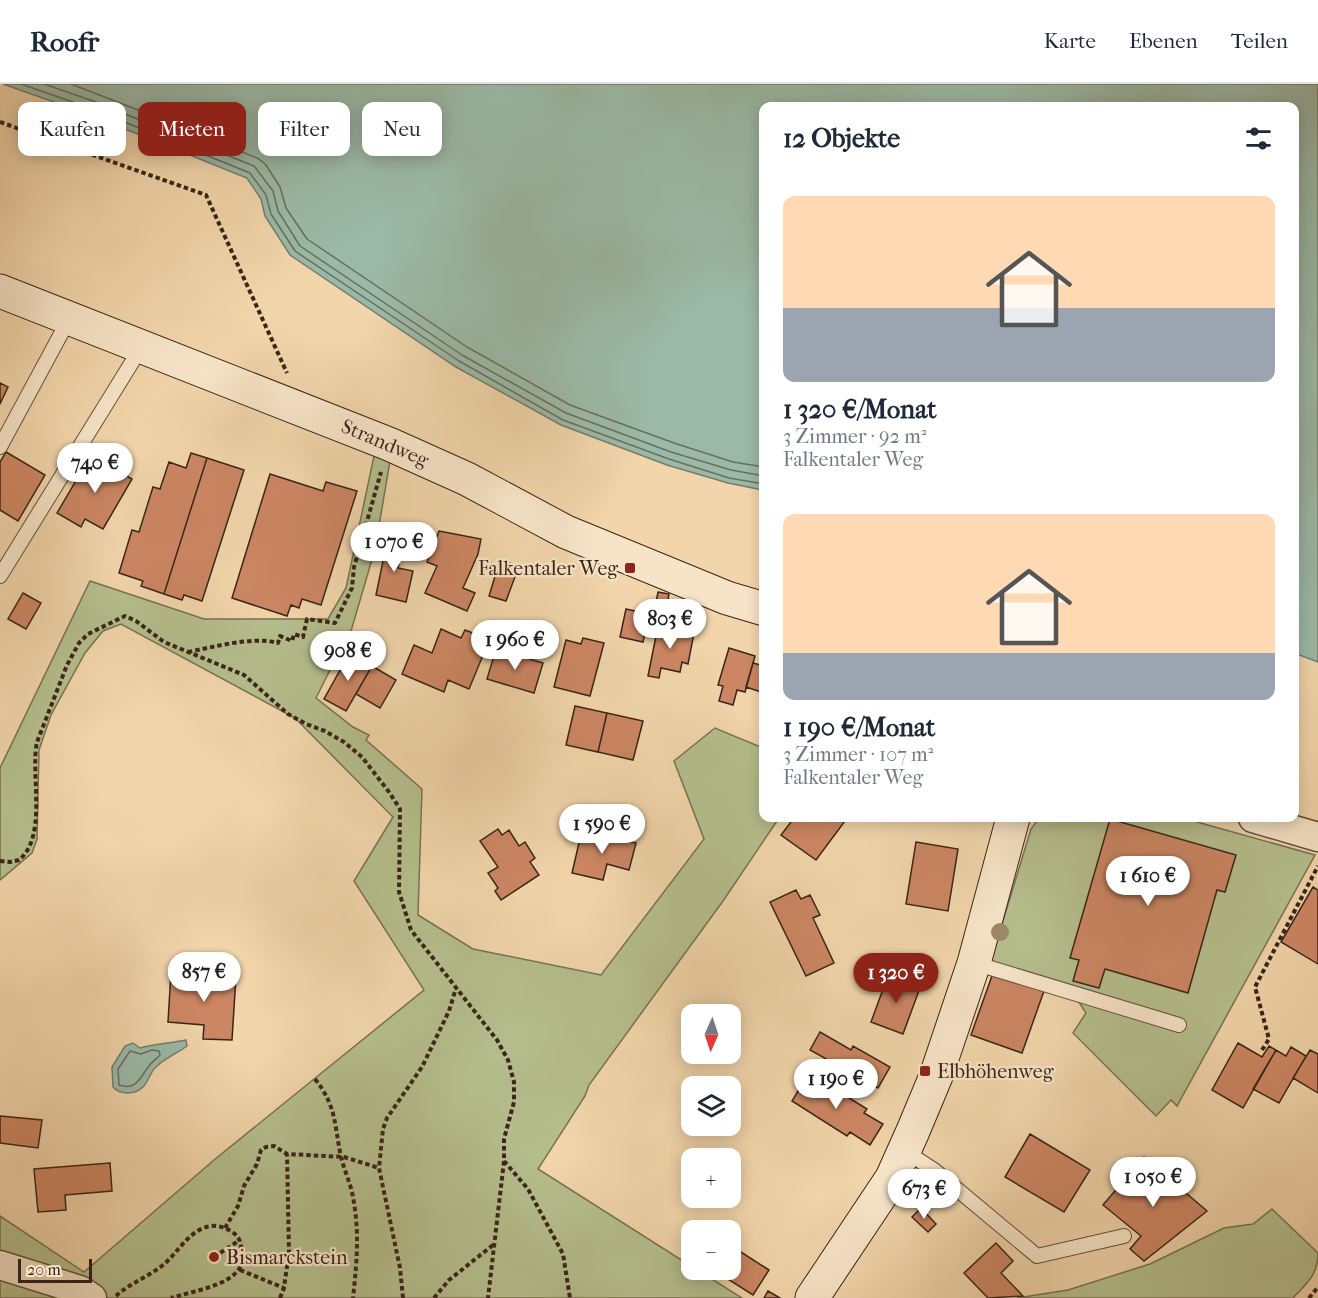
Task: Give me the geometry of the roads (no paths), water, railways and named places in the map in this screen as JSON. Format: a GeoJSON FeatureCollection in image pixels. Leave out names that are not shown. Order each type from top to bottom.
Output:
{"type":"FeatureCollection","features":[{"type":"Feature","properties":{"kind":"street","name":"Strandweg"},"geometry":{"type":"LineString","coordinates":[[0,291],[389,444],[467,479],[566,532],[727,598],[759,608]]}},
{"type":"Feature","properties":{"kind":"street"},"geometry":{"type":"LineString","coordinates":[[812,1298],[892,1178],[936,1076],[974,963],[1012,822]]}},
{"type":"Feature","properties":{"kind":"street"},"geometry":{"type":"LineString","coordinates":[[1267,822],[1318,837]]}},
{"type":"Feature","properties":{"kind":"street"},"geometry":{"type":"LineString","coordinates":[[0,1265],[80,1290],[92,1298]]}},
{"type":"Feature","properties":{"kind":"lane"},"geometry":{"type":"LineString","coordinates":[[0,447],[69,319]]}},
{"type":"Feature","properties":{"kind":"lane"},"geometry":{"type":"LineString","coordinates":[[0,576],[142,346]]}},
{"type":"Feature","properties":{"kind":"lane"},"geometry":{"type":"LineString","coordinates":[[974,963],[1179,1025]]}},
{"type":"Feature","properties":{"kind":"lane"},"geometry":{"type":"LineString","coordinates":[[904,1150],[934,1170],[1037,1256],[1124,1236]]}},
{"type":"Feature","properties":{"kind":"water"},"geometry":{"type":"Polygon","coordinates":[[[3,84],[1318,84],[1318,662],[1299,655],[1299,102],[759,102],[759,489],[728,483],[667,465],[561,425],[456,367],[290,255],[265,216],[261,199],[247,178],[192,156],[246,156],[246,102],[138,102],[138,134],[126,129],[126,102],[54,102],[3,84]]]}},
{"type":"Feature","properties":{"kind":"water"},"geometry":{"type":"Polygon","coordinates":[[[186,1040],[187,1046],[156,1067],[140,1090],[123,1093],[113,1087],[112,1067],[125,1046],[133,1043],[140,1048],[186,1040]]]}},
{"type":"Feature","properties":{"kind":"place","name":"Falkentaler Weg"},"geometry":{"type":"Point","coordinates":[630,568]}},
{"type":"Feature","properties":{"kind":"place","name":"Elbhöhenweg"},"geometry":{"type":"Point","coordinates":[925,1071]}},
{"type":"Feature","properties":{"kind":"place","name":"Bismarckstein"},"geometry":{"type":"Point","coordinates":[214,1257]}}]}
